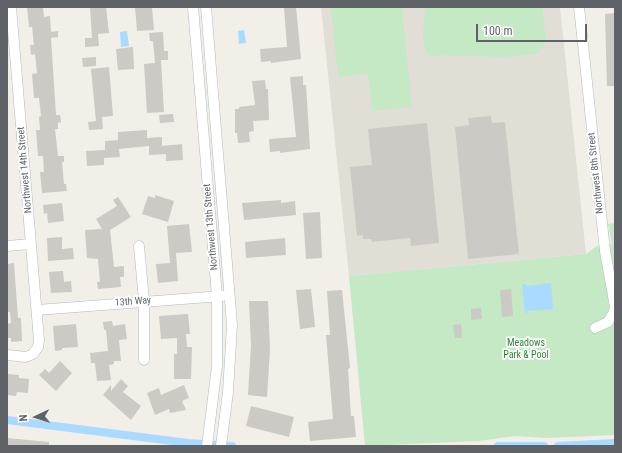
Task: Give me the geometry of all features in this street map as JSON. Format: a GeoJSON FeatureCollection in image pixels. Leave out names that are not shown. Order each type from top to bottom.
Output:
{"type":"FeatureCollection","features":[{"type":"Feature","properties":{"kind":"street","name":"Northwest 14th Street"},"geometry":{"type":"LineString","coordinates":[[7,355],[26,357],[33,354],[38,347],[39,334],[11,7]]}},
{"type":"Feature","properties":{"kind":"street","name":"Northwest 13th Street"},"geometry":{"type":"LineString","coordinates":[[193,7],[217,296],[217,366],[207,446]]}},
{"type":"Feature","properties":{"kind":"street","name":"Northwest 13th Street"},"geometry":{"type":"LineString","coordinates":[[206,7],[230,295],[231,359],[221,446]]}},
{"type":"Feature","properties":{"kind":"street","name":"Northwest 8th Street"},"geometry":{"type":"LineString","coordinates":[[579,7],[605,251],[615,307],[614,312],[608,322],[595,328]]}},
{"type":"Feature","properties":{"kind":"street"},"geometry":{"type":"LineString","coordinates":[[7,246],[31,244]]}},
{"type":"Feature","properties":{"kind":"street"},"geometry":{"type":"LineString","coordinates":[[139,246],[144,301],[144,360]]}},
{"type":"Feature","properties":{"kind":"street","name":"13th Way"},"geometry":{"type":"LineString","coordinates":[[37,310],[230,295]]}},
{"type":"Feature","properties":{"kind":"shaded area"},"geometry":{"type":"Polygon","coordinates":[[[321,7],[560,7],[586,254],[349,276],[321,7]]]}},
{"type":"Feature","properties":{"kind":"green space"},"geometry":{"type":"Polygon","coordinates":[[[331,7],[402,7],[412,107],[372,111],[368,74],[338,77],[331,7]]]}},
{"type":"Feature","properties":{"kind":"green space"},"geometry":{"type":"Polygon","coordinates":[[[425,7],[542,7],[546,42],[537,54],[504,57],[438,55],[432,57],[426,52],[423,38],[425,7]]]}},
{"type":"Feature","properties":{"kind":"green space","name":"Meadows Park & Pool"},"geometry":{"type":"Polygon","coordinates":[[[615,223],[615,435],[545,438],[515,436],[478,441],[365,446],[349,276],[586,254],[597,246],[612,244],[608,224],[615,223]]]}},
{"type":"Feature","properties":{"kind":"water"},"geometry":{"type":"Polygon","coordinates":[[[244,30],[246,43],[239,44],[238,31],[244,30]]]}},
{"type":"Feature","properties":{"kind":"water"},"geometry":{"type":"Polygon","coordinates":[[[127,31],[129,46],[121,47],[120,32],[127,31]]]}},
{"type":"Feature","properties":{"kind":"water"},"geometry":{"type":"Polygon","coordinates":[[[551,283],[553,309],[527,311],[527,313],[525,313],[522,284],[525,284],[526,286],[551,283]]]}},
{"type":"Feature","properties":{"kind":"building"},"geometry":{"type":"Polygon","coordinates":[[[27,7],[43,7],[44,17],[50,16],[51,32],[58,31],[58,37],[51,38],[56,115],[60,115],[61,122],[58,123],[58,129],[55,129],[58,156],[64,156],[64,162],[62,162],[64,184],[66,184],[67,191],[42,193],[40,172],[44,172],[43,156],[38,156],[36,130],[40,130],[39,117],[41,116],[39,98],[34,98],[32,74],[37,73],[35,54],[31,55],[30,45],[34,45],[32,27],[29,27],[27,7]]]}},
{"type":"Feature","properties":{"kind":"building"},"geometry":{"type":"Polygon","coordinates":[[[90,7],[106,7],[109,33],[98,34],[99,46],[85,47],[85,38],[92,38],[90,7]]]}},
{"type":"Feature","properties":{"kind":"building"},"geometry":{"type":"Polygon","coordinates":[[[135,7],[152,7],[154,30],[137,31],[135,7]]]}},
{"type":"Feature","properties":{"kind":"building"},"geometry":{"type":"Polygon","coordinates":[[[284,7],[296,7],[301,59],[271,63],[271,61],[261,62],[260,49],[287,47],[284,7]]]}},
{"type":"Feature","properties":{"kind":"building"},"geometry":{"type":"Polygon","coordinates":[[[615,13],[615,86],[607,86],[605,14],[615,13]]]}},
{"type":"Feature","properties":{"kind":"building"},"geometry":{"type":"Polygon","coordinates":[[[163,32],[164,51],[168,51],[168,60],[161,60],[164,112],[147,113],[144,64],[155,63],[153,41],[150,41],[149,33],[163,32]]]}},
{"type":"Feature","properties":{"kind":"building"},"geometry":{"type":"Polygon","coordinates":[[[133,47],[134,69],[118,70],[116,49],[133,47]]]}},
{"type":"Feature","properties":{"kind":"building"},"geometry":{"type":"Polygon","coordinates":[[[96,57],[96,66],[83,67],[82,58],[96,57]]]}},
{"type":"Feature","properties":{"kind":"building"},"geometry":{"type":"Polygon","coordinates":[[[109,67],[113,116],[102,117],[103,129],[89,130],[88,122],[96,121],[91,69],[109,67]]]}},
{"type":"Feature","properties":{"kind":"building"},"geometry":{"type":"Polygon","coordinates":[[[303,76],[303,85],[306,85],[310,149],[280,153],[280,151],[270,152],[269,139],[296,137],[290,77],[303,76]]]}},
{"type":"Feature","properties":{"kind":"building"},"geometry":{"type":"Polygon","coordinates":[[[265,80],[266,89],[268,89],[269,120],[253,121],[254,131],[249,132],[250,142],[238,143],[237,133],[235,133],[235,109],[255,105],[252,81],[265,80]]]}},
{"type":"Feature","properties":{"kind":"building"},"geometry":{"type":"Polygon","coordinates":[[[173,114],[174,122],[160,123],[159,115],[173,114]]]}},
{"type":"Feature","properties":{"kind":"building"},"geometry":{"type":"Polygon","coordinates":[[[491,116],[492,123],[505,122],[519,254],[468,259],[455,127],[469,125],[468,118],[491,116]]]}},
{"type":"Feature","properties":{"kind":"building"},"geometry":{"type":"Polygon","coordinates":[[[427,123],[439,243],[411,246],[410,238],[372,242],[371,239],[363,239],[363,235],[357,236],[350,167],[372,165],[368,129],[427,123]]]}},
{"type":"Feature","properties":{"kind":"building"},"geometry":{"type":"Polygon","coordinates":[[[147,130],[147,138],[162,137],[162,146],[182,144],[183,160],[166,161],[166,154],[149,155],[149,146],[119,149],[120,157],[104,158],[104,165],[87,166],[86,151],[105,150],[105,141],[118,140],[118,132],[147,130]]]}},
{"type":"Feature","properties":{"kind":"building"},"geometry":{"type":"Polygon","coordinates":[[[155,195],[174,201],[168,222],[142,214],[148,196],[155,198],[155,195]]]}},
{"type":"Feature","properties":{"kind":"building"},"geometry":{"type":"Polygon","coordinates":[[[118,197],[131,217],[110,230],[114,267],[124,266],[124,277],[120,277],[121,287],[98,289],[97,282],[100,282],[98,259],[87,258],[85,230],[102,229],[96,219],[117,206],[113,200],[118,197]]]}},
{"type":"Feature","properties":{"kind":"building"},"geometry":{"type":"Polygon","coordinates":[[[281,200],[281,203],[295,201],[296,215],[244,220],[242,203],[281,200]]]}},
{"type":"Feature","properties":{"kind":"building"},"geometry":{"type":"Polygon","coordinates":[[[62,203],[64,221],[48,223],[47,213],[44,214],[43,205],[62,203]]]}},
{"type":"Feature","properties":{"kind":"building"},"geometry":{"type":"Polygon","coordinates":[[[320,212],[322,258],[306,259],[303,213],[320,212]]]}},
{"type":"Feature","properties":{"kind":"building"},"geometry":{"type":"Polygon","coordinates":[[[189,224],[192,252],[176,253],[178,281],[158,283],[156,264],[170,263],[167,226],[189,224]]]}},
{"type":"Feature","properties":{"kind":"building"},"geometry":{"type":"Polygon","coordinates":[[[62,237],[62,249],[73,248],[74,259],[48,261],[47,238],[62,237]]]}},
{"type":"Feature","properties":{"kind":"building"},"geometry":{"type":"Polygon","coordinates":[[[285,238],[286,255],[246,258],[245,242],[285,238]]]}},
{"type":"Feature","properties":{"kind":"building"},"geometry":{"type":"Polygon","coordinates":[[[14,263],[18,318],[21,318],[22,341],[11,342],[11,338],[7,338],[7,324],[11,323],[10,312],[7,312],[7,264],[14,263]]]}},
{"type":"Feature","properties":{"kind":"building"},"geometry":{"type":"Polygon","coordinates":[[[63,271],[64,282],[71,281],[72,292],[51,293],[49,272],[63,271]]]}},
{"type":"Feature","properties":{"kind":"building"},"geometry":{"type":"Polygon","coordinates":[[[311,289],[315,327],[300,329],[296,290],[311,289]]]}},
{"type":"Feature","properties":{"kind":"building"},"geometry":{"type":"Polygon","coordinates":[[[511,289],[513,316],[502,317],[500,290],[511,289]]]}},
{"type":"Feature","properties":{"kind":"building"},"geometry":{"type":"Polygon","coordinates":[[[342,290],[350,368],[348,369],[351,416],[354,416],[356,437],[310,441],[308,422],[333,419],[326,335],[330,335],[327,291],[342,290]]]}},
{"type":"Feature","properties":{"kind":"building"},"geometry":{"type":"Polygon","coordinates":[[[249,301],[268,301],[270,350],[267,397],[248,395],[251,345],[249,301]]]}},
{"type":"Feature","properties":{"kind":"building"},"geometry":{"type":"Polygon","coordinates":[[[481,308],[482,319],[471,320],[471,309],[481,308]]]}},
{"type":"Feature","properties":{"kind":"building"},"geometry":{"type":"Polygon","coordinates":[[[188,314],[190,334],[186,334],[187,347],[192,347],[191,379],[174,379],[174,354],[177,354],[177,338],[161,339],[159,316],[188,314]]]}},
{"type":"Feature","properties":{"kind":"building"},"geometry":{"type":"Polygon","coordinates":[[[112,321],[113,326],[125,324],[127,339],[119,340],[121,361],[114,361],[114,364],[109,365],[111,380],[97,381],[95,363],[91,363],[90,353],[108,351],[106,330],[104,330],[103,322],[112,321]]]}},
{"type":"Feature","properties":{"kind":"building"},"geometry":{"type":"Polygon","coordinates":[[[76,324],[78,347],[62,348],[62,350],[55,351],[53,326],[76,324]]]}},
{"type":"Feature","properties":{"kind":"building"},"geometry":{"type":"Polygon","coordinates":[[[461,324],[462,338],[455,338],[453,325],[461,324]]]}},
{"type":"Feature","properties":{"kind":"building"},"geometry":{"type":"Polygon","coordinates":[[[60,361],[72,373],[56,391],[39,375],[45,369],[49,373],[60,361]]]}},
{"type":"Feature","properties":{"kind":"building"},"geometry":{"type":"Polygon","coordinates":[[[8,374],[19,375],[19,378],[29,379],[28,393],[17,392],[16,396],[7,395],[8,374]]]}},
{"type":"Feature","properties":{"kind":"building"},"geometry":{"type":"Polygon","coordinates":[[[121,379],[128,386],[123,392],[141,406],[131,420],[103,395],[111,385],[111,391],[121,379]]]}},
{"type":"Feature","properties":{"kind":"building"},"geometry":{"type":"Polygon","coordinates":[[[184,385],[189,398],[182,401],[186,410],[170,413],[169,409],[155,415],[147,393],[159,388],[161,395],[184,385]]]}},
{"type":"Feature","properties":{"kind":"building"},"geometry":{"type":"Polygon","coordinates":[[[251,406],[294,417],[289,437],[246,426],[251,406]]]}},
{"type":"Feature","properties":{"kind":"building"},"geometry":{"type":"Polygon","coordinates":[[[7,438],[49,442],[49,446],[7,446],[7,438]]]}},
{"type":"Feature","properties":{"kind":"waterway"},"geometry":{"type":"LineString","coordinates":[[7,420],[188,443],[232,446]]}},
{"type":"Feature","properties":{"kind":"waterway"},"geometry":{"type":"LineString","coordinates":[[558,446],[615,443]]}},
{"type":"Feature","properties":{"kind":"waterway"},"geometry":{"type":"LineString","coordinates":[[498,446],[544,446]]}}]}
